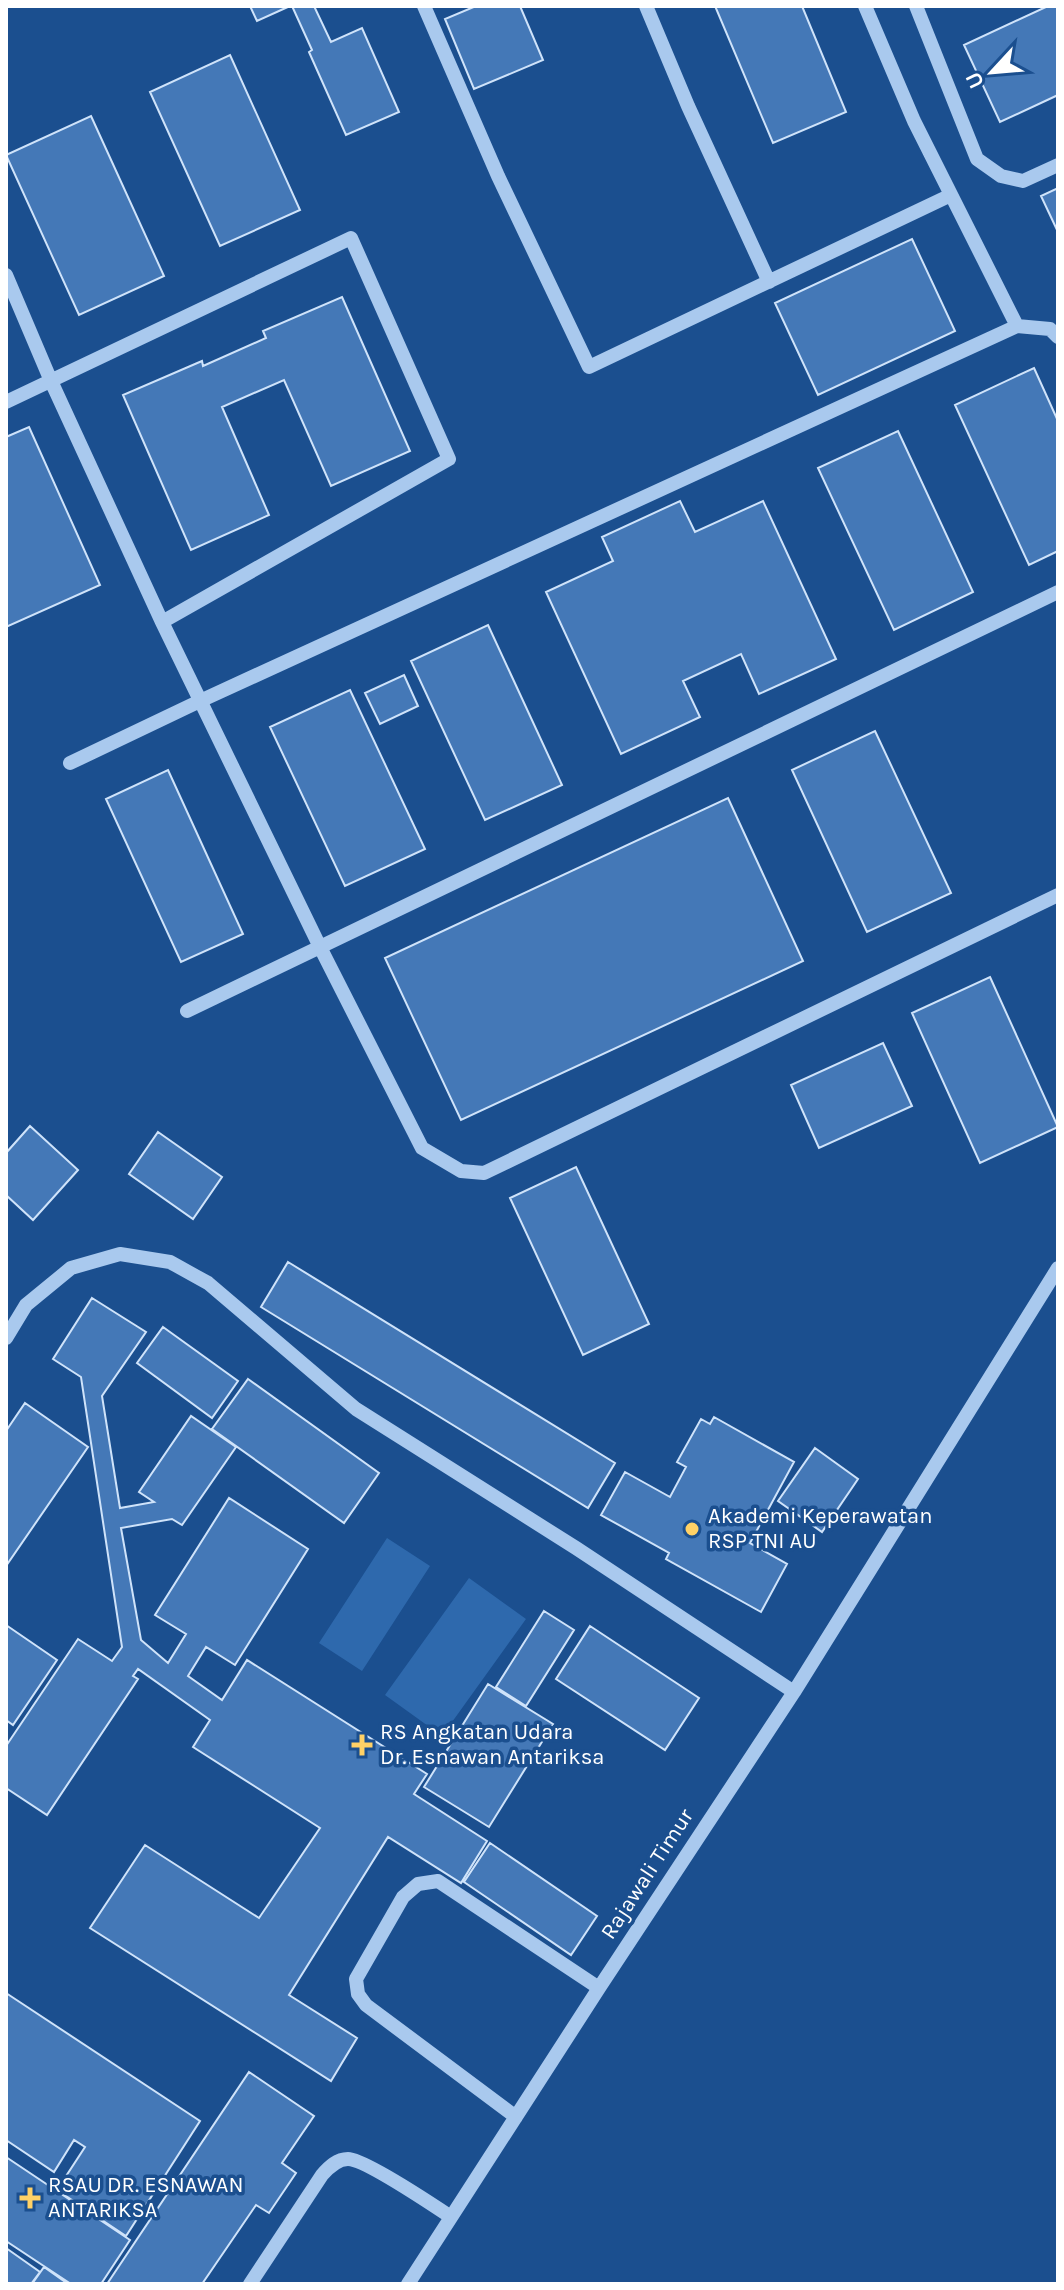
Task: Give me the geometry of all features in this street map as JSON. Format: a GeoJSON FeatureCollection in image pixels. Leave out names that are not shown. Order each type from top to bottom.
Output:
{"type":"FeatureCollection","features":[{"type":"Feature","properties":{"kind":"lane"},"geometry":{"type":"LineString","coordinates":[[646,6],[769,282]]}},
{"type":"Feature","properties":{"kind":"lane"},"geometry":{"type":"LineString","coordinates":[[865,6],[914,121],[1017,326]]}},
{"type":"Feature","properties":{"kind":"lane"},"geometry":{"type":"LineString","coordinates":[[916,6],[977,159],[1001,176],[1023,181],[1058,165]]}},
{"type":"Feature","properties":{"kind":"lane"},"geometry":{"type":"LineString","coordinates":[[428,7],[498,176],[589,367],[951,195]]}},
{"type":"Feature","properties":{"kind":"lane"},"geometry":{"type":"LineString","coordinates":[[6,402],[351,238],[449,459],[162,622]]}},
{"type":"Feature","properties":{"kind":"lane"},"geometry":{"type":"LineString","coordinates":[[6,275],[51,381],[162,622],[422,1148],[461,1171],[484,1173],[1058,895]]}},
{"type":"Feature","properties":{"kind":"lane"},"geometry":{"type":"LineString","coordinates":[[70,763],[1017,326],[1050,329],[1058,337]]}},
{"type":"Feature","properties":{"kind":"lane"},"geometry":{"type":"LineString","coordinates":[[187,1011],[1058,592]]}},
{"type":"Feature","properties":{"kind":"lane"},"geometry":{"type":"LineString","coordinates":[[6,1338],[26,1305],[71,1268],[120,1254],[170,1262],[208,1283],[356,1409],[576,1548],[794,1692]]}},
{"type":"Feature","properties":{"kind":"lane","name":"Rajawali Timur"},"geometry":{"type":"LineString","coordinates":[[408,2284],[794,1692],[1058,1268]]}},
{"type":"Feature","properties":{"kind":"lane"},"geometry":{"type":"LineString","coordinates":[[516,2117],[366,2005],[358,1994],[356,1979],[403,1897],[418,1884],[438,1881],[599,1988]]}},
{"type":"Feature","properties":{"kind":"lane"},"geometry":{"type":"LineString","coordinates":[[250,2284],[322,2175],[340,2160],[359,2161],[451,2217]]}},
{"type":"Feature","properties":{"kind":"shaded area"},"geometry":{"type":"Polygon","coordinates":[[[387,1538],[430,1566],[362,1671],[319,1643],[387,1538]]]}},
{"type":"Feature","properties":{"kind":"shaded area"},"geometry":{"type":"Polygon","coordinates":[[[469,1578],[526,1619],[442,1736],[385,1695],[469,1578]]]}},
{"type":"Feature","properties":{"kind":"building"},"geometry":{"type":"Polygon","coordinates":[[[250,6],[290,6],[257,21],[250,6]]]}},
{"type":"Feature","properties":{"kind":"building"},"geometry":{"type":"Polygon","coordinates":[[[292,6],[314,6],[331,42],[362,28],[399,112],[346,135],[292,6]]]}},
{"type":"Feature","properties":{"kind":"building"},"geometry":{"type":"Polygon","coordinates":[[[476,6],[520,6],[543,60],[474,89],[445,19],[476,6]]]}},
{"type":"Feature","properties":{"kind":"building"},"geometry":{"type":"Polygon","coordinates":[[[715,6],[802,6],[846,112],[773,143],[715,6]]]}},
{"type":"Feature","properties":{"kind":"building"},"geometry":{"type":"Polygon","coordinates":[[[1048,6],[1058,6],[1058,95],[1000,122],[964,45],[1048,6]]]}},
{"type":"Feature","properties":{"kind":"building"},"geometry":{"type":"Polygon","coordinates":[[[230,55],[300,210],[220,246],[150,92],[230,55]]]}},
{"type":"Feature","properties":{"kind":"building"},"geometry":{"type":"Polygon","coordinates":[[[91,116],[164,276],[79,315],[6,155],[91,116]]]}},
{"type":"Feature","properties":{"kind":"building"},"geometry":{"type":"Polygon","coordinates":[[[1058,188],[1058,232],[1041,196],[1058,188]]]}},
{"type":"Feature","properties":{"kind":"building"},"geometry":{"type":"Polygon","coordinates":[[[912,239],[955,331],[818,395],[775,303],[912,239]]]}},
{"type":"Feature","properties":{"kind":"building"},"geometry":{"type":"Polygon","coordinates":[[[342,297],[410,451],[331,486],[284,380],[222,407],[269,515],[191,550],[123,395],[202,361],[203,366],[266,338],[263,331],[342,297]]]}},
{"type":"Feature","properties":{"kind":"building"},"geometry":{"type":"Polygon","coordinates":[[[1034,368],[1058,421],[1058,551],[1029,565],[955,405],[1034,368]]]}},
{"type":"Feature","properties":{"kind":"building"},"geometry":{"type":"Polygon","coordinates":[[[29,427],[100,585],[6,627],[6,437],[29,427]]]}},
{"type":"Feature","properties":{"kind":"building"},"geometry":{"type":"Polygon","coordinates":[[[898,431],[973,592],[894,630],[818,468],[898,431]]]}},
{"type":"Feature","properties":{"kind":"building"},"geometry":{"type":"Polygon","coordinates":[[[680,501],[695,532],[763,501],[836,659],[759,694],[741,654],[683,681],[700,717],[621,754],[546,592],[613,561],[602,537],[680,501]]]}},
{"type":"Feature","properties":{"kind":"building"},"geometry":{"type":"Polygon","coordinates":[[[488,625],[562,785],[485,820],[411,661],[488,625]]]}},
{"type":"Feature","properties":{"kind":"building"},"geometry":{"type":"Polygon","coordinates":[[[404,675],[418,706],[380,724],[365,693],[404,675]]]}},
{"type":"Feature","properties":{"kind":"building"},"geometry":{"type":"Polygon","coordinates":[[[350,690],[425,849],[345,886],[270,727],[350,690]]]}},
{"type":"Feature","properties":{"kind":"building"},"geometry":{"type":"Polygon","coordinates":[[[875,731],[951,893],[867,932],[792,770],[875,731]]]}},
{"type":"Feature","properties":{"kind":"building"},"geometry":{"type":"Polygon","coordinates":[[[168,770],[243,934],[181,962],[106,799],[168,770]]]}},
{"type":"Feature","properties":{"kind":"building"},"geometry":{"type":"Polygon","coordinates":[[[728,798],[803,961],[461,1120],[385,958],[728,798]]]}},
{"type":"Feature","properties":{"kind":"building"},"geometry":{"type":"Polygon","coordinates":[[[990,977],[1058,1127],[980,1163],[912,1013],[990,977]]]}},
{"type":"Feature","properties":{"kind":"building"},"geometry":{"type":"Polygon","coordinates":[[[883,1043],[912,1106],[819,1148],[791,1085],[883,1043]]]}},
{"type":"Feature","properties":{"kind":"building"},"geometry":{"type":"Polygon","coordinates":[[[30,1126],[78,1170],[33,1220],[6,1195],[6,1153],[30,1126]]]}},
{"type":"Feature","properties":{"kind":"building"},"geometry":{"type":"Polygon","coordinates":[[[158,1132],[222,1177],[193,1219],[129,1174],[158,1132]]]}},
{"type":"Feature","properties":{"kind":"building"},"geometry":{"type":"Polygon","coordinates":[[[576,1167],[649,1324],[583,1355],[510,1198],[576,1167]]]}},
{"type":"Feature","properties":{"kind":"building"},"geometry":{"type":"Polygon","coordinates":[[[288,1262],[615,1463],[588,1508],[261,1307],[288,1262]]]}},
{"type":"Feature","properties":{"kind":"building"},"geometry":{"type":"Polygon","coordinates":[[[92,1298],[146,1332],[102,1396],[120,1508],[154,1502],[139,1492],[191,1416],[236,1447],[182,1525],[172,1519],[121,1528],[141,1640],[168,1663],[186,1634],[155,1615],[229,1498],[308,1549],[235,1665],[206,1647],[188,1676],[222,1700],[247,1660],[427,1774],[414,1794],[487,1841],[461,1883],[388,1837],[289,1995],[357,2038],[331,2081],[90,1928],[145,1845],[259,1918],[320,1828],[193,1747],[210,1720],[138,1669],[133,1676],[138,1679],[47,1815],[6,1788],[6,1746],[78,1639],[112,1661],[122,1647],[81,1377],[53,1359],[92,1298]]]}},
{"type":"Feature","properties":{"kind":"building"},"geometry":{"type":"Polygon","coordinates":[[[163,1327],[238,1381],[212,1418],[137,1363],[163,1327]]]}},
{"type":"Feature","properties":{"kind":"building"},"geometry":{"type":"Polygon","coordinates":[[[248,1379],[379,1473],[344,1523],[212,1429],[248,1379]]]}},
{"type":"Feature","properties":{"kind":"building"},"geometry":{"type":"Polygon","coordinates":[[[25,1403],[88,1447],[6,1566],[6,1431],[25,1403]]]}},
{"type":"Feature","properties":{"kind":"building","name":"Akademi Keperawatan RSP TNI AU"},"geometry":{"type":"Polygon","coordinates":[[[714,1417],[794,1462],[750,1543],[787,1564],[761,1612],[666,1559],[669,1553],[601,1515],[625,1472],[670,1497],[686,1467],[677,1462],[701,1419],[710,1424],[714,1417]]]}},
{"type":"Feature","properties":{"kind":"building"},"geometry":{"type":"Polygon","coordinates":[[[815,1448],[858,1479],[822,1532],[778,1501],[815,1448]]]}},
{"type":"Feature","properties":{"kind":"building"},"geometry":{"type":"Polygon","coordinates":[[[544,1611],[574,1630],[526,1706],[496,1687],[544,1611]]]}},
{"type":"Feature","properties":{"kind":"building"},"geometry":{"type":"Polygon","coordinates":[[[6,1625],[57,1660],[13,1725],[6,1720],[6,1625]]]}},
{"type":"Feature","properties":{"kind":"building"},"geometry":{"type":"Polygon","coordinates":[[[590,1626],[699,1698],[665,1750],[556,1679],[590,1626]]]}},
{"type":"Feature","properties":{"kind":"building"},"geometry":{"type":"Polygon","coordinates":[[[488,1684],[553,1724],[489,1827],[424,1787],[488,1684]]]}},
{"type":"Feature","properties":{"kind":"building"},"geometry":{"type":"Polygon","coordinates":[[[490,1843],[597,1916],[571,1955],[464,1882],[490,1843]]]}},
{"type":"Feature","properties":{"kind":"building"},"geometry":{"type":"Polygon","coordinates":[[[6,1993],[200,2121],[126,2236],[57,2190],[85,2147],[74,2140],[54,2172],[6,2140],[6,1993]]]}},
{"type":"Feature","properties":{"kind":"building"},"geometry":{"type":"Polygon","coordinates":[[[249,2072],[314,2116],[282,2163],[296,2173],[269,2213],[256,2205],[202,2284],[107,2284],[249,2072]]]}},
{"type":"Feature","properties":{"kind":"building"},"geometry":{"type":"Polygon","coordinates":[[[6,2157],[130,2240],[101,2284],[71,2284],[6,2241],[6,2157]]]}},
{"type":"Feature","properties":{"kind":"building"},"geometry":{"type":"Polygon","coordinates":[[[6,2248],[40,2272],[31,2284],[6,2284],[6,2248]]]}},
{"type":"Feature","properties":{"kind":"building"},"geometry":{"type":"Polygon","coordinates":[[[44,2267],[68,2284],[32,2284],[44,2267]]]}},
{"type":"Feature","properties":{"kind":"place","name":"Akademi Keperawatan RSP TNI AU"},"geometry":{"type":"Point","coordinates":[692,1529]}},
{"type":"Feature","properties":{"kind":"place","name":"RS Angkatan Udara Dr. Esnawan Antariksa"},"geometry":{"type":"Point","coordinates":[362,1745]}},
{"type":"Feature","properties":{"kind":"place","name":"RSAU DR. ESNAWAN ANTARIKSA"},"geometry":{"type":"Point","coordinates":[30,2198]}}]}
